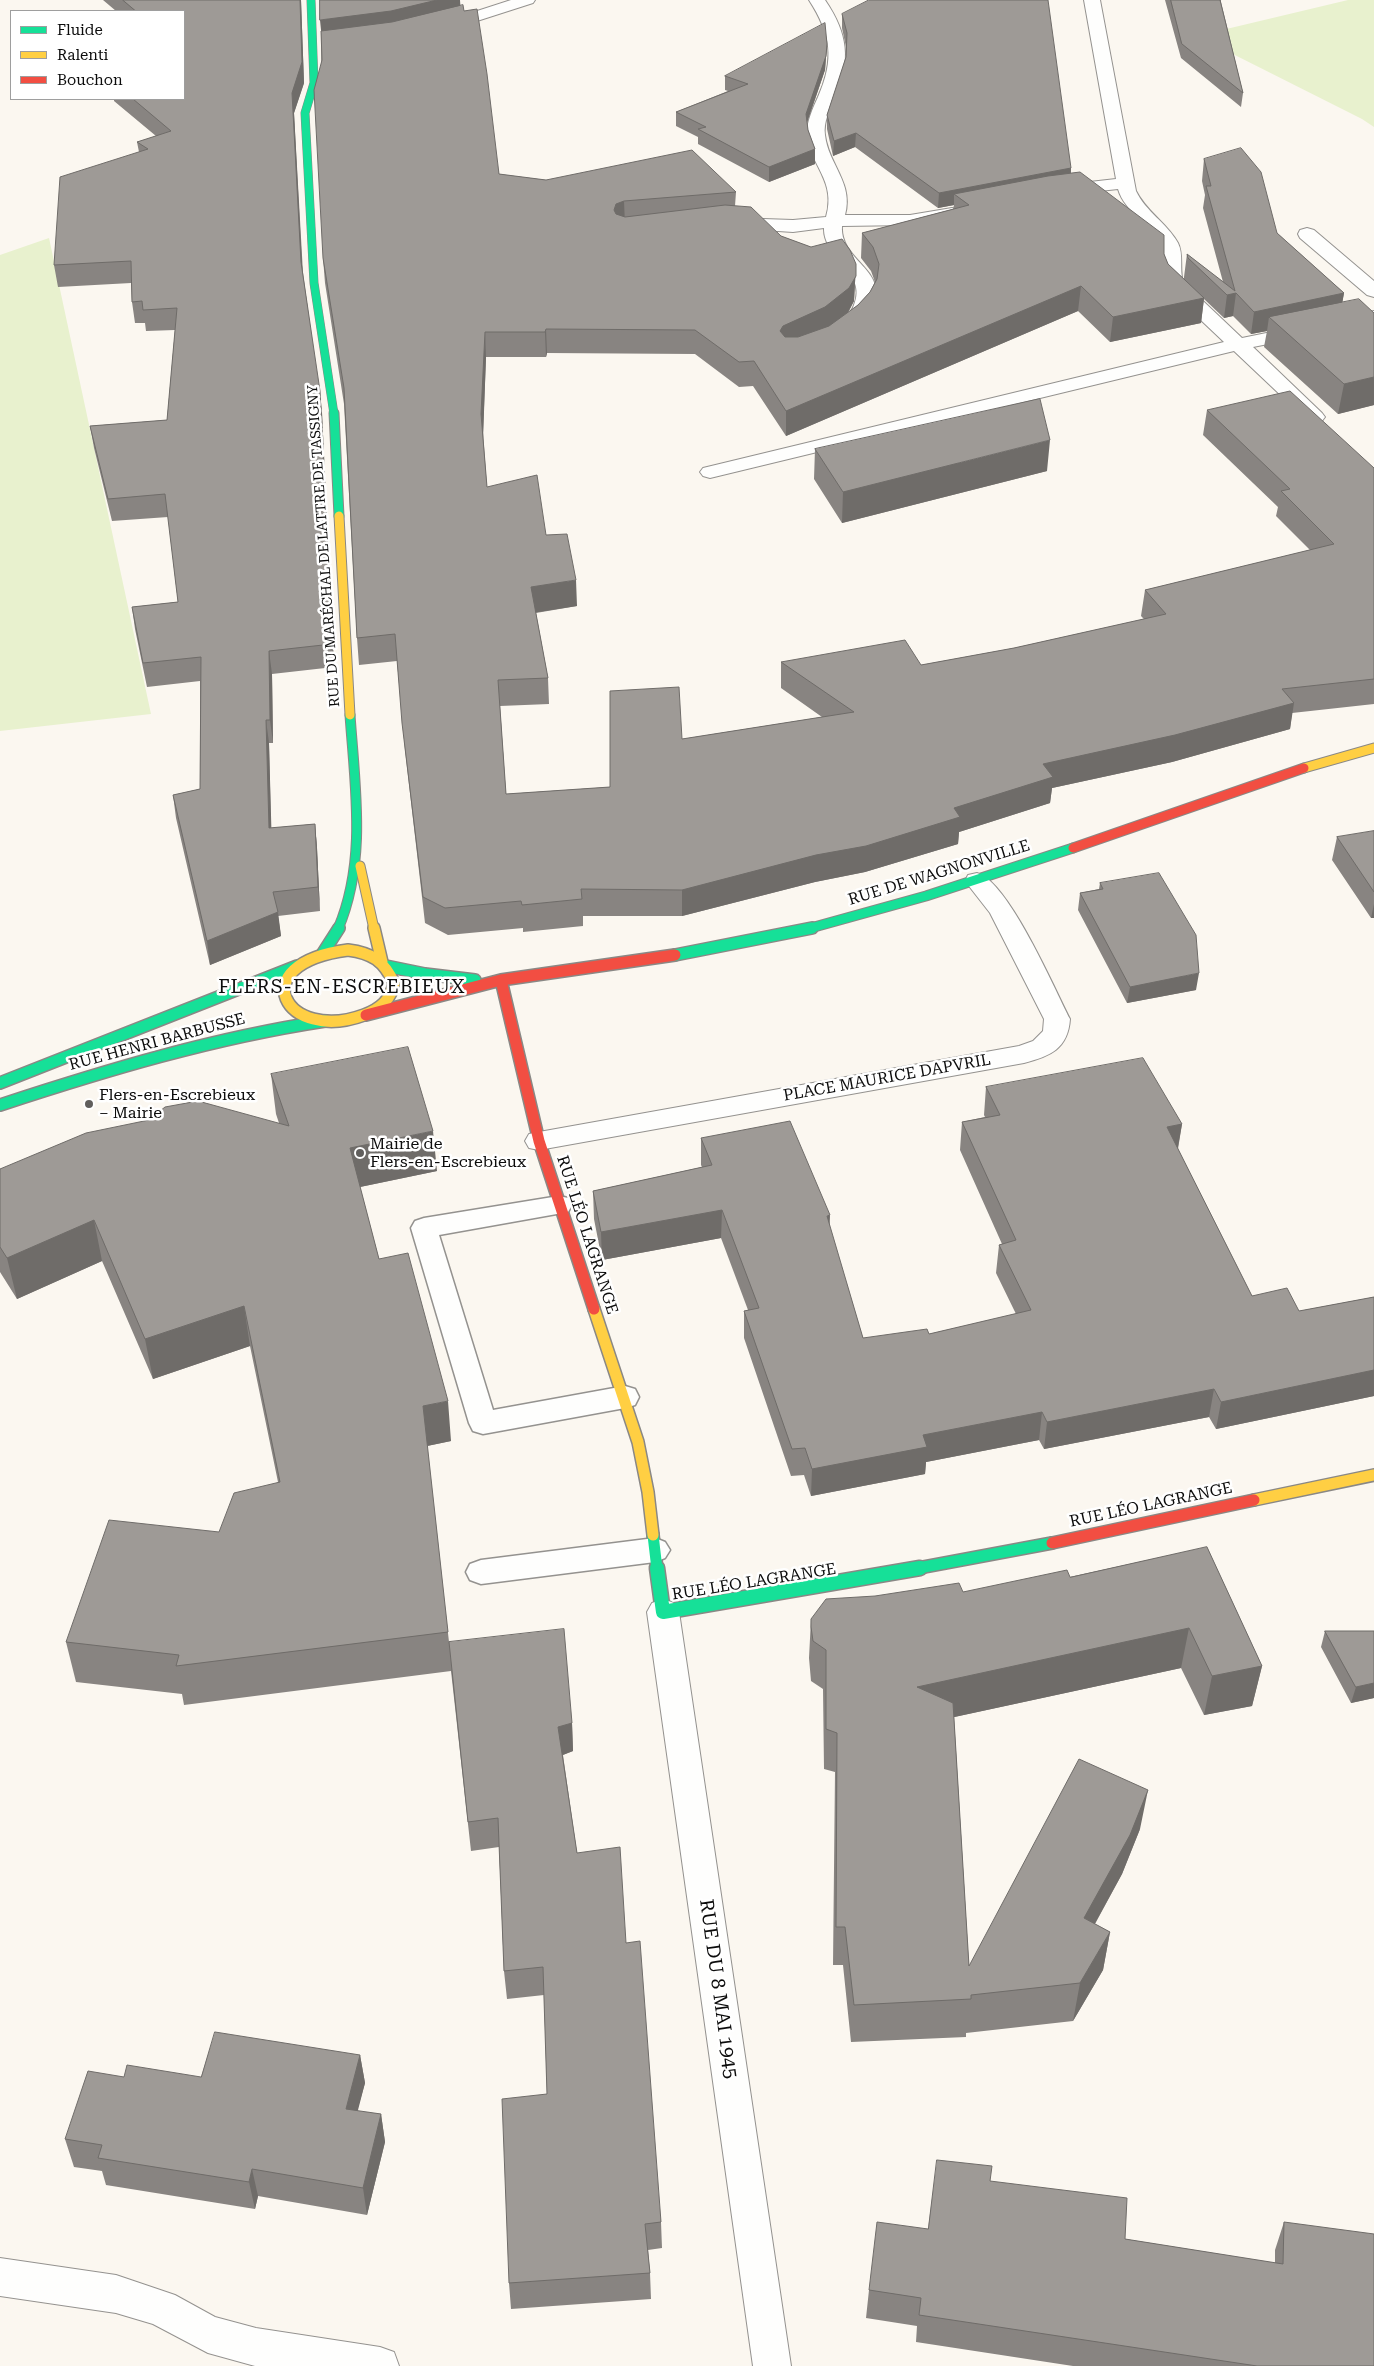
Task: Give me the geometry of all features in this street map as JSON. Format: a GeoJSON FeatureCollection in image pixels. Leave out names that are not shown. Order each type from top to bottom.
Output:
{"type":"FeatureCollection","features":[{"type":"Feature","properties":{"kind":"street","name":"RUE DU MARÉCHAL DE LATTRE DE TASSIGNY"},"geometry":{"type":"LineString","coordinates":[[311,0],[314,83],[305,113],[314,283],[334,414],[357,852],[384,964]]}},
{"type":"Feature","properties":{"kind":"street"},"geometry":{"type":"LineString","coordinates":[[430,30],[527,0]]}},
{"type":"Feature","properties":{"kind":"street"},"geometry":{"type":"LineString","coordinates":[[817,0],[831,21],[838,43],[837,69],[817,119],[815,130],[817,140],[837,186],[839,209],[834,221],[833,234],[860,272],[867,296],[862,309],[853,322],[831,339]]}},
{"type":"Feature","properties":{"kind":"street"},"geometry":{"type":"LineString","coordinates":[[1092,0],[1125,183],[1129,196],[1137,208],[1169,244],[1174,256],[1171,273],[1178,290],[1330,432]]}},
{"type":"Feature","properties":{"kind":"street"},"geometry":{"type":"LineString","coordinates":[[313,48],[330,46]]}},
{"type":"Feature","properties":{"kind":"street"},"geometry":{"type":"LineString","coordinates":[[1045,193],[1125,183]]}},
{"type":"Feature","properties":{"kind":"street"},"geometry":{"type":"LineString","coordinates":[[718,223],[794,226],[834,221],[910,220],[973,208]]}},
{"type":"Feature","properties":{"kind":"street"},"geometry":{"type":"LineString","coordinates":[[1307,234],[1374,291]]}},
{"type":"Feature","properties":{"kind":"street"},"geometry":{"type":"LineString","coordinates":[[710,472],[1236,345],[1374,317]]}},
{"type":"Feature","properties":{"kind":"street","name":"RUE DE WAGNONVILLE"},"geometry":{"type":"LineString","coordinates":[[366,1015],[501,980],[617,965],[770,938],[863,915],[977,881],[1310,766],[1374,748]]}},
{"type":"Feature","properties":{"kind":"street","name":"RUE DU MARÉCHAL DE LATTRE DE TASSIGNY"},"geometry":{"type":"LineString","coordinates":[[323,952],[335,936],[348,903],[357,852]]}},
{"type":"Feature","properties":{"kind":"street","name":"PLACE MAURICE DAPVRIL"},"geometry":{"type":"LineString","coordinates":[[539,1141],[1024,1054],[1042,1047],[1056,1034],[1057,1019],[1001,910],[977,881]]}},
{"type":"Feature","properties":{"kind":"street"},"geometry":{"type":"LineString","coordinates":[[356,951],[371,955],[384,964],[394,981],[391,992],[385,1003],[366,1015],[343,1021],[325,1021],[303,1015],[288,1002],[284,992],[285,981],[297,966],[308,958],[323,952],[356,951]]}},
{"type":"Feature","properties":{"kind":"street","name":"RUE DE WAGNONVILLE"},"geometry":{"type":"LineString","coordinates":[[384,964],[440,977],[501,980]]}},
{"type":"Feature","properties":{"kind":"street","name":"RUE HENRI BARBUSSE"},"geometry":{"type":"LineString","coordinates":[[0,1083],[297,966]]}},
{"type":"Feature","properties":{"kind":"street","name":"RUE LÉO LAGRANGE"},"geometry":{"type":"LineString","coordinates":[[501,980],[539,1141],[625,1397],[643,1463],[663,1612],[916,1571],[1374,1475]]}},
{"type":"Feature","properties":{"kind":"street","name":"RUE HENRI BARBUSSE"},"geometry":{"type":"LineString","coordinates":[[0,1105],[91,1075],[178,1052],[265,1031],[325,1021]]}},
{"type":"Feature","properties":{"kind":"street","name":"RUE DU 8 MAI 1945"},"geometry":{"type":"LineString","coordinates":[[663,1612],[772,2366]]}},
{"type":"Feature","properties":{"kind":"street"},"geometry":{"type":"LineString","coordinates":[[0,2277],[116,2294],[160,2308],[208,2334],[256,2347],[380,2366]]}},
{"type":"Feature","properties":{"kind":"lane"},"geometry":{"type":"LineString","coordinates":[[559,1205],[424,1228],[483,1423],[625,1397]]}},
{"type":"Feature","properties":{"kind":"lane"},"geometry":{"type":"LineString","coordinates":[[481,1572],[656,1550]]}},
{"type":"Feature","properties":{"kind":"green space"},"geometry":{"type":"Polygon","coordinates":[[[1348,0],[1374,0],[1374,127],[1362,119],[1197,36],[1348,0]]]}},
{"type":"Feature","properties":{"kind":"green space"},"geometry":{"type":"Polygon","coordinates":[[[49,238],[151,714],[0,731],[0,255],[49,238]]]}},
{"type":"Feature","properties":{"kind":"building"},"geometry":{"type":"Polygon","coordinates":[[[123,0],[300,0],[302,62],[292,93],[301,262],[320,391],[332,644],[269,651],[270,720],[266,720],[269,828],[315,824],[318,887],[273,892],[278,912],[207,941],[173,795],[200,789],[201,657],[143,663],[132,607],[178,602],[165,494],[108,499],[90,426],[167,420],[177,308],[143,310],[142,301],[132,302],[131,261],[54,265],[60,177],[148,149],[137,142],[171,131],[134,100],[185,100],[185,10],[135,10],[123,0]]]}},
{"type":"Feature","properties":{"kind":"building"},"geometry":{"type":"Polygon","coordinates":[[[320,0],[437,0],[391,11],[320,20],[320,0]]]}},
{"type":"Feature","properties":{"kind":"building"},"geometry":{"type":"Polygon","coordinates":[[[869,0],[1048,0],[1071,168],[939,193],[856,133],[834,141],[827,115],[846,57],[847,33],[842,14],[869,0]]]}},
{"type":"Feature","properties":{"kind":"building"},"geometry":{"type":"Polygon","coordinates":[[[1171,0],[1220,0],[1243,93],[1182,44],[1171,0]]]}},
{"type":"Feature","properties":{"kind":"building"},"geometry":{"type":"Polygon","coordinates":[[[463,5],[464,11],[477,9],[499,174],[546,180],[692,150],[736,192],[624,201],[616,204],[614,210],[616,214],[625,217],[725,205],[751,207],[781,236],[811,247],[842,239],[850,250],[856,264],[856,276],[849,288],[825,307],[783,326],[780,331],[785,337],[798,337],[829,326],[858,305],[870,292],[877,279],[879,264],[873,247],[862,233],[969,205],[954,194],[1048,176],[1080,172],[1164,235],[1164,254],[1168,264],[1204,298],[1113,317],[1081,286],[786,411],[754,361],[739,362],[695,330],[546,329],[545,332],[485,332],[481,414],[487,487],[537,475],[546,535],[567,534],[576,580],[531,587],[548,678],[498,680],[506,794],[610,787],[610,691],[679,687],[682,739],[854,712],[781,662],[905,640],[921,665],[1014,648],[1166,614],[1145,590],[1334,544],[1281,491],[1290,489],[1207,410],[1290,391],[1374,468],[1374,679],[1282,689],[1294,703],[1175,735],[1043,764],[1053,777],[954,808],[960,817],[866,846],[816,855],[682,890],[581,889],[582,899],[522,905],[521,901],[445,908],[423,897],[402,723],[395,634],[357,638],[344,388],[323,258],[314,90],[322,60],[321,31],[392,22],[463,5]]]}},
{"type":"Feature","properties":{"kind":"building"},"geometry":{"type":"Polygon","coordinates":[[[825,23],[826,56],[806,114],[808,130],[815,149],[769,167],[698,129],[706,127],[676,112],[748,84],[725,76],[825,23]]]}},
{"type":"Feature","properties":{"kind":"building"},"geometry":{"type":"Polygon","coordinates":[[[1241,148],[1261,172],[1277,233],[1344,293],[1254,312],[1236,293],[1227,295],[1188,258],[1187,254],[1235,291],[1206,186],[1211,186],[1204,159],[1241,148]]]}},
{"type":"Feature","properties":{"kind":"building"},"geometry":{"type":"Polygon","coordinates":[[[1359,299],[1374,313],[1374,377],[1344,384],[1269,317],[1359,299]]]}},
{"type":"Feature","properties":{"kind":"building"},"geometry":{"type":"Polygon","coordinates":[[[1040,399],[1050,440],[843,492],[815,449],[1040,399]]]}},
{"type":"Feature","properties":{"kind":"building"},"geometry":{"type":"Polygon","coordinates":[[[1374,831],[1374,892],[1337,837],[1374,831]]]}},
{"type":"Feature","properties":{"kind":"building"},"geometry":{"type":"Polygon","coordinates":[[[1159,873],[1196,935],[1199,973],[1130,987],[1080,893],[1103,889],[1100,883],[1159,873]]]}},
{"type":"Feature","properties":{"kind":"building"},"geometry":{"type":"Polygon","coordinates":[[[408,1047],[433,1131],[350,1148],[379,1259],[408,1253],[448,1401],[423,1406],[448,1632],[176,1666],[179,1655],[66,1642],[109,1520],[219,1532],[234,1493],[280,1482],[244,1306],[145,1339],[94,1220],[7,1258],[0,1247],[0,1169],[86,1133],[149,1120],[165,1107],[198,1101],[289,1126],[271,1074],[408,1047]]]}},
{"type":"Feature","properties":{"kind":"building"},"geometry":{"type":"Polygon","coordinates":[[[1143,1058],[1182,1124],[1167,1127],[1252,1296],[1287,1288],[1299,1311],[1374,1297],[1374,1370],[1221,1402],[1214,1389],[1047,1422],[1042,1412],[923,1435],[927,1447],[812,1469],[805,1448],[792,1449],[744,1311],[759,1308],[722,1210],[601,1232],[593,1191],[712,1165],[701,1138],[790,1121],[830,1215],[827,1216],[863,1338],[927,1329],[929,1334],[1031,1310],[999,1245],[1016,1240],[962,1122],[1000,1115],[986,1087],[1143,1058]]]}},
{"type":"Feature","properties":{"kind":"building"},"geometry":{"type":"Polygon","coordinates":[[[1207,1547],[1262,1666],[1212,1676],[1189,1628],[917,1687],[953,1703],[969,1966],[1079,1759],[1148,1790],[1130,1835],[1084,1918],[1110,1932],[1080,1983],[971,1995],[971,1999],[854,2005],[845,1927],[836,1927],[837,1733],[826,1729],[826,1650],[813,1641],[811,1627],[811,1619],[826,1599],[875,1596],[959,1583],[963,1592],[1067,1570],[1070,1577],[1207,1547]]]}},
{"type":"Feature","properties":{"kind":"building"},"geometry":{"type":"Polygon","coordinates":[[[564,1629],[572,1723],[558,1727],[577,1853],[620,1847],[626,1943],[640,1941],[661,2222],[645,2224],[650,2273],[509,2283],[502,2099],[547,2094],[543,1967],[504,1971],[498,1818],[468,1822],[449,1642],[564,1629]]]}},
{"type":"Feature","properties":{"kind":"building"},"geometry":{"type":"Polygon","coordinates":[[[1325,1631],[1374,1631],[1374,1683],[1356,1687],[1325,1631]]]}},
{"type":"Feature","properties":{"kind":"building"},"geometry":{"type":"Polygon","coordinates":[[[215,2032],[360,2055],[346,2109],[381,2114],[363,2188],[252,2169],[249,2182],[98,2158],[102,2145],[65,2139],[88,2071],[124,2077],[127,2065],[201,2077],[215,2032]]]}},
{"type":"Feature","properties":{"kind":"building"},"geometry":{"type":"Polygon","coordinates":[[[937,2160],[992,2166],[990,2181],[1127,2198],[1125,2239],[1283,2264],[1284,2222],[1374,2234],[1374,2366],[1257,2366],[919,2315],[921,2298],[869,2290],[877,2222],[928,2229],[937,2160]]]}},
{"type":"Feature","properties":{"kind":"traffic: fast"},"geometry":{"type":"LineString","coordinates":[[311,0],[314,83],[305,113],[314,283],[334,413],[339,516]]}},
{"type":"Feature","properties":{"kind":"traffic: fast"},"geometry":{"type":"LineString","coordinates":[[323,953],[339,928],[349,900],[355,870],[357,839],[356,807],[350,715]]}},
{"type":"Feature","properties":{"kind":"traffic: fast"},"geometry":{"type":"LineString","coordinates":[[675,955],[777,936],[877,911],[1073,848]]}},
{"type":"Feature","properties":{"kind":"traffic: fast"},"geometry":{"type":"LineString","coordinates":[[0,1083],[297,966]]}},
{"type":"Feature","properties":{"kind":"traffic: fast"},"geometry":{"type":"LineString","coordinates":[[386,966],[425,974],[475,980]]}},
{"type":"Feature","properties":{"kind":"traffic: fast"},"geometry":{"type":"LineString","coordinates":[[0,1105],[161,1055],[242,1035],[325,1021]]}},
{"type":"Feature","properties":{"kind":"traffic: fast"},"geometry":{"type":"LineString","coordinates":[[653,1535],[663,1612],[842,1583],[1052,1543]]}},
{"type":"Feature","properties":{"kind":"traffic: slow"},"geometry":{"type":"LineString","coordinates":[[339,516],[350,715]]}},
{"type":"Feature","properties":{"kind":"traffic: slow"},"geometry":{"type":"LineString","coordinates":[[1304,768],[1374,748]]}},
{"type":"Feature","properties":{"kind":"traffic: slow"},"geometry":{"type":"LineString","coordinates":[[360,866],[382,962]]}},
{"type":"Feature","properties":{"kind":"traffic: slow"},"geometry":{"type":"LineString","coordinates":[[348,950],[372,955],[387,968],[394,983],[389,998],[381,1006],[370,1012],[343,1020],[316,1020],[304,1016],[295,1010],[286,996],[284,984],[288,974],[297,966],[309,960],[322,955],[348,950]]}},
{"type":"Feature","properties":{"kind":"traffic: slow"},"geometry":{"type":"LineString","coordinates":[[594,1309],[638,1442],[648,1492],[653,1535]]}},
{"type":"Feature","properties":{"kind":"traffic: slow"},"geometry":{"type":"LineString","coordinates":[[1254,1500],[1374,1475]]}},
{"type":"Feature","properties":{"kind":"traffic: jam"},"geometry":{"type":"LineString","coordinates":[[1073,848],[1304,768]]}},
{"type":"Feature","properties":{"kind":"traffic: jam"},"geometry":{"type":"LineString","coordinates":[[366,1015],[501,980],[675,955]]}},
{"type":"Feature","properties":{"kind":"traffic: jam"},"geometry":{"type":"LineString","coordinates":[[501,980],[539,1141],[594,1309]]}},
{"type":"Feature","properties":{"kind":"traffic: jam"},"geometry":{"type":"LineString","coordinates":[[1052,1543],[1254,1500]]}},
{"type":"Feature","properties":{"kind":"place","name":"Flers-en-Escrebieux – Mairie"},"geometry":{"type":"Point","coordinates":[89,1104]}},
{"type":"Feature","properties":{"kind":"place","name":"Mairie de Flers-en-Escrebieux"},"geometry":{"type":"Point","coordinates":[360,1153]}},
{"type":"Feature","properties":{"kind":"district","name":"FLERS-EN-ESCREBIEUX"},"geometry":{"type":"Point","coordinates":[342,987]}}]}
